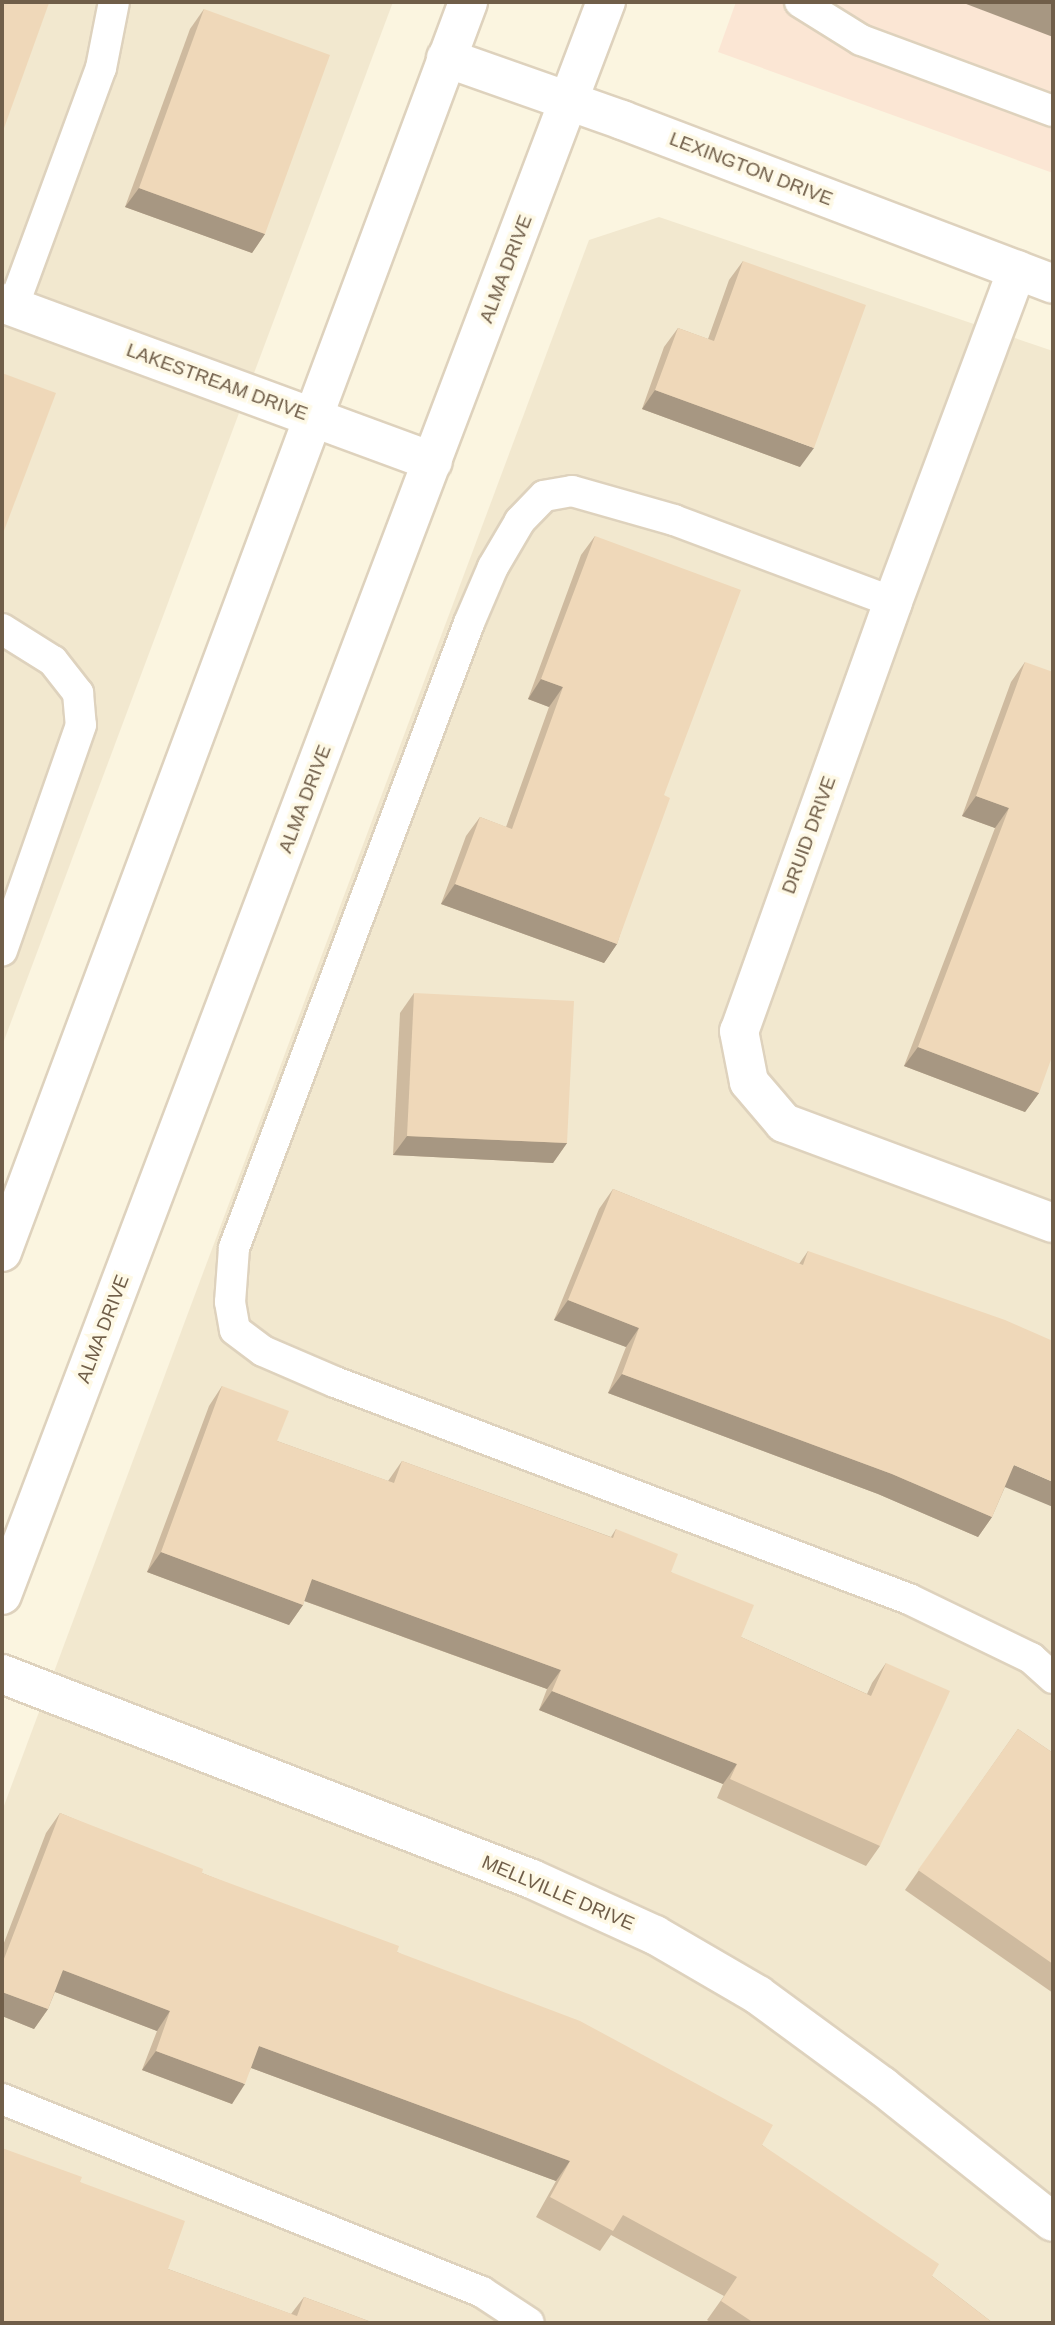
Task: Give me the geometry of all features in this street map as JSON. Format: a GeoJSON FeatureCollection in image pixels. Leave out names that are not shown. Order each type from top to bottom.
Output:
{"type":"FeatureCollection","features":[{"type":"Feature","properties":{"kind":"street"},"geometry":{"type":"LineString","coordinates":[[2,1252],[467,2]]}},
{"type":"Feature","properties":{"kind":"street","name":"ALMA DRIVE"},"geometry":{"type":"LineString","coordinates":[[2,1595],[606,2]]}},
{"type":"Feature","properties":{"kind":"street","name":"LEXINGTON DRIVE"},"geometry":{"type":"LineString","coordinates":[[446,58],[570,101],[1053,284]]}},
{"type":"Feature","properties":{"kind":"street","name":"DRUID DRIVE"},"geometry":{"type":"LineString","coordinates":[[1017,270],[893,602],[739,1031],[748,1082],[784,1123],[1053,1223]]}},
{"type":"Feature","properties":{"kind":"street","name":"LAKESTREAM DRIVE"},"geometry":{"type":"LineString","coordinates":[[8,305],[433,462]]}},
{"type":"Feature","properties":{"kind":"street","name":"MELLVILLE DRIVE"},"geometry":{"type":"LineString","coordinates":[[2,1674],[532,1879],[655,1935],[758,1995],[882,2086],[1053,2222]]}},
{"type":"Feature","properties":{"kind":"lane"},"geometry":{"type":"LineString","coordinates":[[8,305],[101,68],[114,2]]}},
{"type":"Feature","properties":{"kind":"lane"},"geometry":{"type":"LineString","coordinates":[[800,2],[861,40],[1053,111]]}},
{"type":"Feature","properties":{"kind":"lane"},"geometry":{"type":"LineString","coordinates":[[893,602],[674,520],[584,493],[572,491],[544,496],[520,521],[493,566],[469,623],[234,1248],[230,1302],[234,1330],[264,1350],[335,1382],[909,1598],[1049,1667]]}},
{"type":"Feature","properties":{"kind":"lane"},"geometry":{"type":"LineString","coordinates":[[2,629],[53,661],[78,693],[81,724],[2,951]]}},
{"type":"Feature","properties":{"kind":"lane"},"geometry":{"type":"LineString","coordinates":[[2,2099],[470,2287],[529,2323]]}},
{"type":"Feature","properties":{"kind":"shaded area"},"geometry":{"type":"Polygon","coordinates":[[[2,2],[393,2],[2,1046],[2,2]]]}},
{"type":"Feature","properties":{"kind":"shaded area"},"geometry":{"type":"Polygon","coordinates":[[[736,2],[1053,2],[1053,173],[718,52],[736,2]]]}},
{"type":"Feature","properties":{"kind":"shaded area"},"geometry":{"type":"Polygon","coordinates":[[[659,217],[1053,351],[1053,2323],[2,2323],[2,1811],[589,240],[659,217]]]}},
{"type":"Feature","properties":{"kind":"building"},"geometry":{"type":"Polygon","coordinates":[[[2,2],[49,3],[3,131],[2,131],[2,2]]]}},
{"type":"Feature","properties":{"kind":"building"},"geometry":{"type":"Polygon","coordinates":[[[204,9],[330,55],[265,234],[139,188],[204,9]]]}},
{"type":"Feature","properties":{"kind":"building"},"geometry":{"type":"Polygon","coordinates":[[[743,261],[866,305],[814,448],[655,390],[678,328],[714,341],[743,261]]]}},
{"type":"Feature","properties":{"kind":"building"},"geometry":{"type":"Polygon","coordinates":[[[2,373],[56,393],[2,536],[2,373]]]}},
{"type":"Feature","properties":{"kind":"building"},"geometry":{"type":"Polygon","coordinates":[[[595,536],[741,590],[664,795],[670,798],[617,944],[455,884],[480,817],[512,829],[563,687],[541,679],[595,536]]]}},
{"type":"Feature","properties":{"kind":"building"},"geometry":{"type":"Polygon","coordinates":[[[1025,662],[1053,672],[1053,1054],[1039,1093],[918,1047],[1009,808],[976,796],[1025,662]]]}},
{"type":"Feature","properties":{"kind":"building"},"geometry":{"type":"Polygon","coordinates":[[[414,993],[574,1001],[567,1143],[407,1136],[414,993]]]}},
{"type":"Feature","properties":{"kind":"building"},"geometry":{"type":"Polygon","coordinates":[[[613,1189],[803,1265],[808,1251],[1005,1320],[1053,1341],[1053,1482],[1014,1465],[992,1517],[892,1474],[622,1374],[639,1328],[568,1300],[613,1189]]]}},
{"type":"Feature","properties":{"kind":"building"},"geometry":{"type":"Polygon","coordinates":[[[222,1386],[289,1411],[277,1441],[394,1483],[402,1461],[613,1538],[616,1529],[678,1554],[671,1572],[754,1605],[741,1637],[871,1696],[886,1663],[950,1691],[880,1846],[730,1779],[737,1764],[552,1691],[561,1670],[312,1579],[303,1605],[161,1552],[222,1386]]]}},
{"type":"Feature","properties":{"kind":"building"},"geometry":{"type":"Polygon","coordinates":[[[1018,1729],[1053,1753],[1053,1964],[918,1870],[1018,1729]]]}},
{"type":"Feature","properties":{"kind":"building"},"geometry":{"type":"Polygon","coordinates":[[[60,1813],[203,1869],[202,1873],[399,1946],[397,1952],[580,2021],[773,2125],[762,2145],[939,2264],[932,2276],[993,2323],[754,2323],[721,2301],[737,2277],[623,2215],[613,2231],[550,2197],[570,2161],[259,2046],[245,2084],[156,2051],[170,2011],[63,1970],[48,2009],[2,1992],[2,1964],[60,1813]]]}},
{"type":"Feature","properties":{"kind":"building"},"geometry":{"type":"Polygon","coordinates":[[[2,2148],[82,2177],[80,2182],[185,2221],[168,2269],[297,2316],[304,2297],[374,2323],[2,2323],[2,2148]]]}}]}
